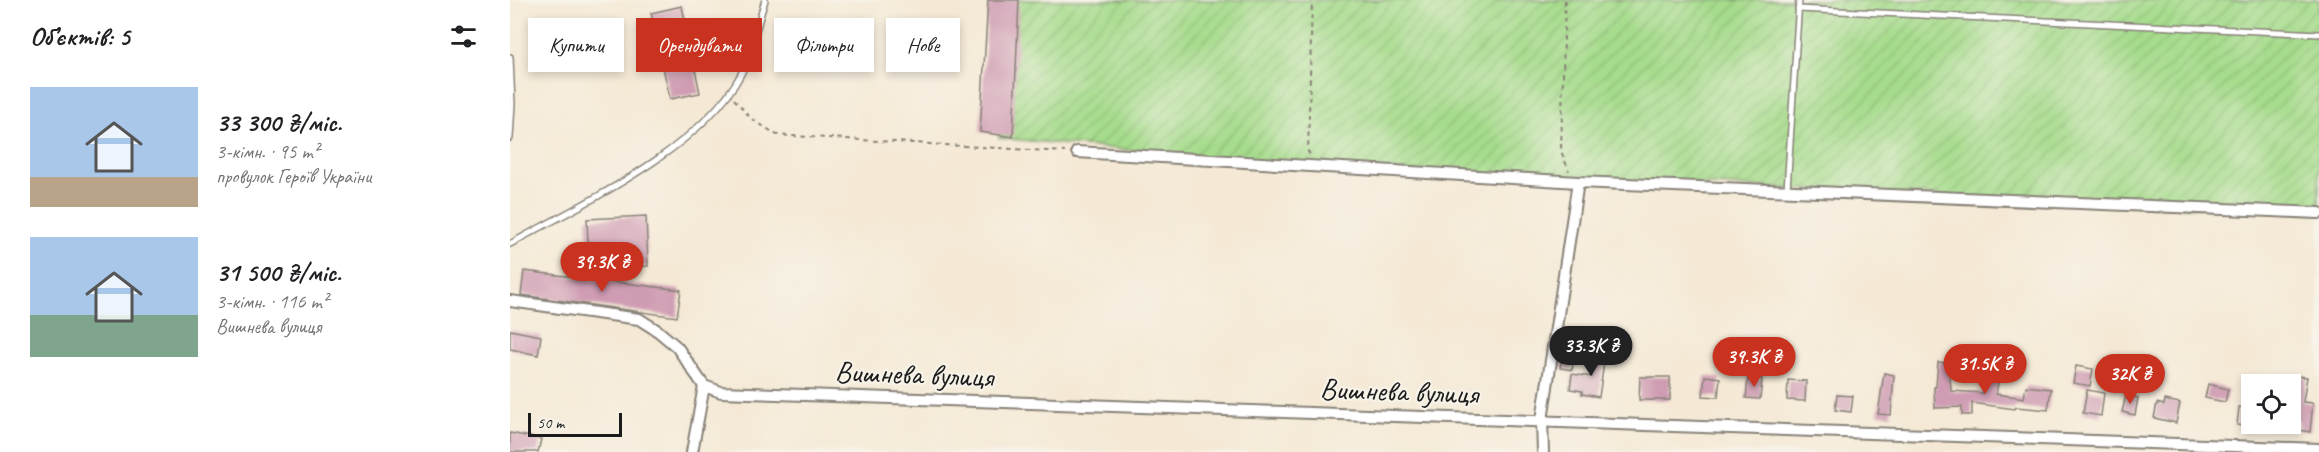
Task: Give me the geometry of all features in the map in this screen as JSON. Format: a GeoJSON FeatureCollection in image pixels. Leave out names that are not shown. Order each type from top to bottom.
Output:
{"type":"FeatureCollection","features":[{"type":"Feature","properties":{"kind":"street"},"geometry":{"type":"LineString","coordinates":[[1077,152],[1578,182],[2319,213]]}},
{"type":"Feature","properties":{"kind":"street"},"geometry":{"type":"LineString","coordinates":[[1543,452],[1542,420],[1578,182]]}},
{"type":"Feature","properties":{"kind":"street"},"geometry":{"type":"LineString","coordinates":[[510,301],[639,319],[658,331],[677,347],[704,386],[692,452]]}},
{"type":"Feature","properties":{"kind":"street","name":"Вишнева вулиця"},"geometry":{"type":"LineString","coordinates":[[704,386],[721,392],[2319,448]]}},
{"type":"Feature","properties":{"kind":"lane"},"geometry":{"type":"LineString","coordinates":[[510,244],[637,173],[708,119],[741,74],[765,0]]}},
{"type":"Feature","properties":{"kind":"lane"},"geometry":{"type":"LineString","coordinates":[[1787,190],[1799,0]]}},
{"type":"Feature","properties":{"kind":"lane"},"geometry":{"type":"LineString","coordinates":[[1798,9],[2319,34]]}},
{"type":"Feature","properties":{"kind":"lane"},"geometry":{"type":"LineString","coordinates":[[510,57],[510,138]]}},
{"type":"Feature","properties":{"kind":"path"},"geometry":{"type":"LineString","coordinates":[[1312,0],[1308,152],[1318,167]]}},
{"type":"Feature","properties":{"kind":"path"},"geometry":{"type":"LineString","coordinates":[[1565,0],[1561,151],[1572,178],[1578,182]]}},
{"type":"Feature","properties":{"kind":"path"},"geometry":{"type":"LineString","coordinates":[[728,92],[752,119],[777,135],[1077,152]]}},
{"type":"Feature","properties":{"kind":"green space"},"geometry":{"type":"Polygon","coordinates":[[[1010,0],[2319,0],[2319,213],[1299,166],[999,138],[1010,0]]]}},
{"type":"Feature","properties":{"kind":"building"},"geometry":{"type":"Polygon","coordinates":[[[988,0],[1019,0],[1013,137],[980,132],[988,0]]]}},
{"type":"Feature","properties":{"kind":"building"},"geometry":{"type":"Polygon","coordinates":[[[682,6],[684,18],[652,18],[651,13],[682,6]]]}},
{"type":"Feature","properties":{"kind":"building"},"geometry":{"type":"Polygon","coordinates":[[[664,72],[696,72],[700,93],[670,99],[664,72]]]}},
{"type":"Feature","properties":{"kind":"building"},"geometry":{"type":"Polygon","coordinates":[[[646,216],[648,266],[589,268],[587,219],[646,216]]]}},
{"type":"Feature","properties":{"kind":"building"},"geometry":{"type":"Polygon","coordinates":[[[524,271],[681,290],[677,317],[521,295],[524,271]]]}},
{"type":"Feature","properties":{"kind":"building"},"geometry":{"type":"Polygon","coordinates":[[[510,330],[541,336],[538,355],[510,349],[510,330]]]}},
{"type":"Feature","properties":{"kind":"building"},"geometry":{"type":"Polygon","coordinates":[[[1597,348],[1606,349],[1599,397],[1570,389],[1572,374],[1592,377],[1597,348]]]}},
{"type":"Feature","properties":{"kind":"building"},"geometry":{"type":"Polygon","coordinates":[[[1773,350],[1783,351],[1781,370],[1771,369],[1773,350]]]}},
{"type":"Feature","properties":{"kind":"building"},"geometry":{"type":"Polygon","coordinates":[[[1563,352],[1575,354],[1572,370],[1560,368],[1563,352]]]}},
{"type":"Feature","properties":{"kind":"building"},"geometry":{"type":"Polygon","coordinates":[[[1938,362],[1949,363],[1951,391],[1983,393],[1985,376],[1999,378],[1996,394],[2024,398],[2026,386],[2051,389],[2048,410],[2016,407],[2015,409],[1972,403],[1972,415],[1962,415],[1962,407],[1935,408],[1934,387],[1936,387],[1938,362]]]}},
{"type":"Feature","properties":{"kind":"building"},"geometry":{"type":"Polygon","coordinates":[[[2076,366],[2093,369],[2090,386],[2073,383],[2076,366]]]}},
{"type":"Feature","properties":{"kind":"building"},"geometry":{"type":"Polygon","coordinates":[[[1884,373],[1894,375],[1891,415],[1878,414],[1884,373]]]}},
{"type":"Feature","properties":{"kind":"building"},"geometry":{"type":"Polygon","coordinates":[[[1705,376],[1720,378],[1718,397],[1703,396],[1705,376]]]}},
{"type":"Feature","properties":{"kind":"building"},"geometry":{"type":"Polygon","coordinates":[[[2301,376],[2307,377],[2303,402],[2313,403],[2310,432],[2301,430],[2301,376]]]}},
{"type":"Feature","properties":{"kind":"building"},"geometry":{"type":"Polygon","coordinates":[[[1640,377],[1670,377],[1670,400],[1639,400],[1640,377]]]}},
{"type":"Feature","properties":{"kind":"building"},"geometry":{"type":"Polygon","coordinates":[[[1748,378],[1762,379],[1760,399],[1746,398],[1748,378]]]}},
{"type":"Feature","properties":{"kind":"building"},"geometry":{"type":"Polygon","coordinates":[[[1788,380],[1806,381],[1805,401],[1787,400],[1788,380]]]}},
{"type":"Feature","properties":{"kind":"building"},"geometry":{"type":"Polygon","coordinates":[[[2208,384],[2228,389],[2225,402],[2205,398],[2208,384]]]}},
{"type":"Feature","properties":{"kind":"building"},"geometry":{"type":"Polygon","coordinates":[[[2087,390],[2104,393],[2101,416],[2083,413],[2087,390]]]}},
{"type":"Feature","properties":{"kind":"building"},"geometry":{"type":"Polygon","coordinates":[[[1837,395],[1853,396],[1851,412],[1835,410],[1837,395]]]}},
{"type":"Feature","properties":{"kind":"building"},"geometry":{"type":"Polygon","coordinates":[[[2126,395],[2138,398],[2135,415],[2122,412],[2126,395]]]}},
{"type":"Feature","properties":{"kind":"building"},"geometry":{"type":"Polygon","coordinates":[[[2165,400],[2180,403],[2176,423],[2154,418],[2157,403],[2164,405],[2165,400]]]}},
{"type":"Feature","properties":{"kind":"building"},"geometry":{"type":"Polygon","coordinates":[[[2239,407],[2241,407],[2241,426],[2237,425],[2239,407]]]}},
{"type":"Feature","properties":{"kind":"building"},"geometry":{"type":"Polygon","coordinates":[[[510,433],[541,439],[538,452],[510,452],[510,433]]]}}]}
